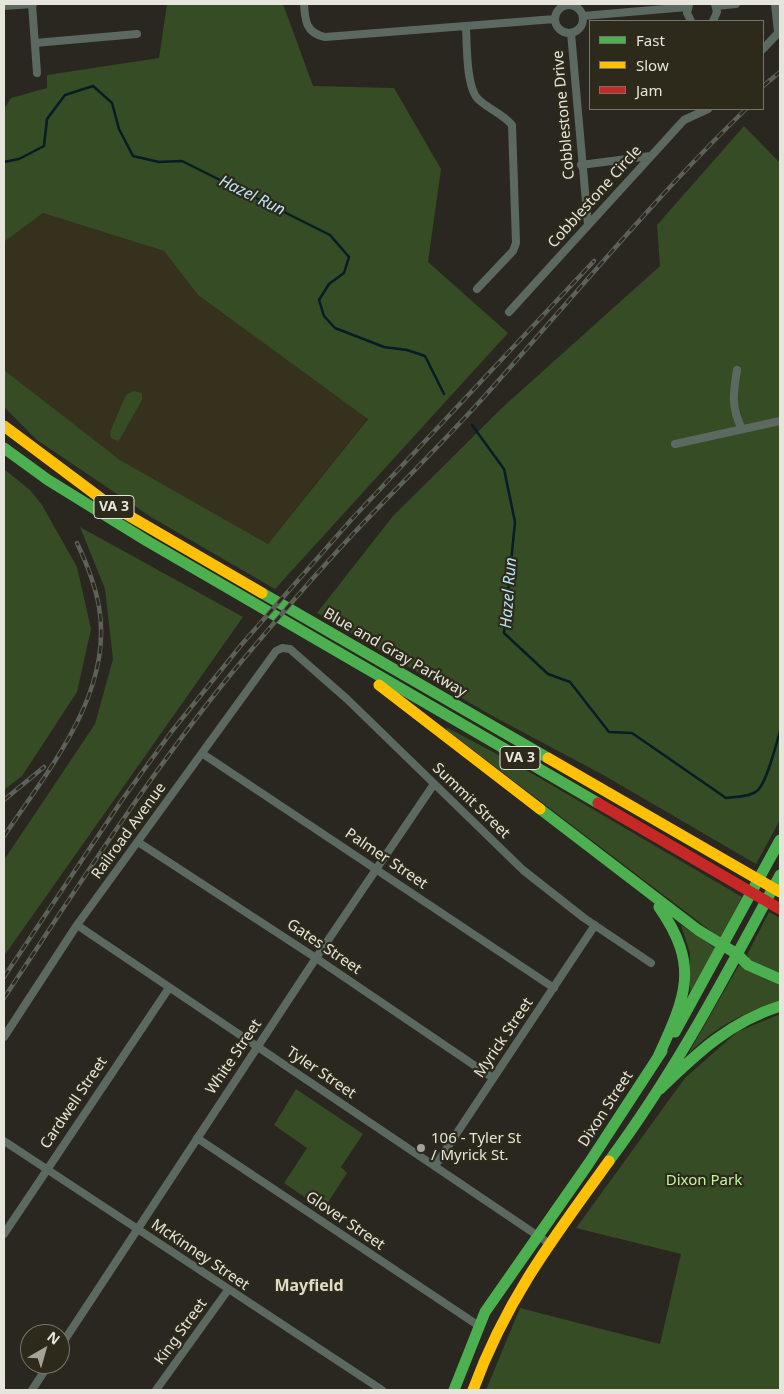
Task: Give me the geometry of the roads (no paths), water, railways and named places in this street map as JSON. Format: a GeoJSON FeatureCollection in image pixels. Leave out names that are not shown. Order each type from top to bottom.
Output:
{"type":"FeatureCollection","features":[{"type":"Feature","properties":{"kind":"main road","name":"Blue and Gray Parkway"},"geometry":{"type":"LineString","coordinates":[[4,426],[107,504],[780,892]]}},
{"type":"Feature","properties":{"kind":"main road","name":"Blue and Gray Parkway"},"geometry":{"type":"LineString","coordinates":[[4,448],[48,480],[146,541],[780,909]]}},
{"type":"Feature","properties":{"kind":"main road"},"geometry":{"type":"LineString","coordinates":[[309,635],[388,692],[698,930],[737,954],[748,965],[780,979]]}},
{"type":"Feature","properties":{"kind":"main road","name":"Dixon Street"},"geometry":{"type":"LineString","coordinates":[[454,1390],[479,1326],[498,1289],[589,1162],[675,1032],[780,840]]}},
{"type":"Feature","properties":{"kind":"main road"},"geometry":{"type":"LineString","coordinates":[[474,1390],[501,1324],[522,1286],[660,1089],[780,875]]}},
{"type":"Feature","properties":{"kind":"main road"},"geometry":{"type":"LineString","coordinates":[[642,888],[672,924],[682,944],[687,965],[684,998],[658,1057]]}},
{"type":"Feature","properties":{"kind":"main road"},"geometry":{"type":"LineString","coordinates":[[660,1089],[716,1036],[742,1020],[780,1006]]}},
{"type":"Feature","properties":{"kind":"street"},"geometry":{"type":"LineString","coordinates":[[4,6],[32,4],[37,72]]}},
{"type":"Feature","properties":{"kind":"street"},"geometry":{"type":"LineString","coordinates":[[304,4],[308,27],[312,32],[325,37],[555,19]]}},
{"type":"Feature","properties":{"kind":"street"},"geometry":{"type":"LineString","coordinates":[[568,4],[580,9],[583,16],[582,25],[571,33],[558,28],[555,19],[557,11],[568,4]]}},
{"type":"Feature","properties":{"kind":"street"},"geometry":{"type":"LineString","coordinates":[[713,20],[717,12],[715,5],[736,4]]}},
{"type":"Feature","properties":{"kind":"street"},"geometry":{"type":"LineString","coordinates":[[764,48],[779,32],[775,4]]}},
{"type":"Feature","properties":{"kind":"street"},"geometry":{"type":"LineString","coordinates":[[583,16],[688,5],[691,20]]}},
{"type":"Feature","properties":{"kind":"street"},"geometry":{"type":"LineString","coordinates":[[466,27],[471,90],[478,99],[506,118],[512,125],[516,243],[513,252],[477,289]]}},
{"type":"Feature","properties":{"kind":"street","name":"Cobblestone Drive"},"geometry":{"type":"LineString","coordinates":[[571,33],[581,165],[588,226]]}},
{"type":"Feature","properties":{"kind":"street"},"geometry":{"type":"LineString","coordinates":[[35,43],[138,34]]}},
{"type":"Feature","properties":{"kind":"street","name":"Cobblestone Circle"},"geometry":{"type":"LineString","coordinates":[[509,312],[684,120],[706,110]]}},
{"type":"Feature","properties":{"kind":"street"},"geometry":{"type":"LineString","coordinates":[[581,165],[650,156]]}},
{"type":"Feature","properties":{"kind":"street"},"geometry":{"type":"LineString","coordinates":[[736,370],[732,401],[734,413],[742,429]]}},
{"type":"Feature","properties":{"kind":"street"},"geometry":{"type":"LineString","coordinates":[[675,444],[780,420]]}},
{"type":"Feature","properties":{"kind":"street","name":"Railroad Avenue"},"geometry":{"type":"LineString","coordinates":[[4,1037],[77,926],[276,651],[282,648]]}},
{"type":"Feature","properties":{"kind":"street","name":"Summit Street"},"geometry":{"type":"LineString","coordinates":[[282,648],[290,649],[347,699],[523,870],[595,925],[651,963]]}},
{"type":"Feature","properties":{"kind":"street","name":"Palmer Street"},"geometry":{"type":"LineString","coordinates":[[203,754],[554,988]]}},
{"type":"Feature","properties":{"kind":"street","name":"White Street"},"geometry":{"type":"LineString","coordinates":[[70,1333],[316,958],[434,784]]}},
{"type":"Feature","properties":{"kind":"street","name":"Gates Street"},"geometry":{"type":"LineString","coordinates":[[138,842],[316,958],[493,1078]]}},
{"type":"Feature","properties":{"kind":"street","name":"Myrick Street"},"geometry":{"type":"LineString","coordinates":[[436,1166],[595,925]]}},
{"type":"Feature","properties":{"kind":"street","name":"Tyler Street"},"geometry":{"type":"LineString","coordinates":[[77,926],[550,1244]]}},
{"type":"Feature","properties":{"kind":"street","name":"Cardwell Street"},"geometry":{"type":"LineString","coordinates":[[4,1234],[169,988]]}},
{"type":"Feature","properties":{"kind":"street","name":"Glover Street"},"geometry":{"type":"LineString","coordinates":[[197,1138],[479,1326]]}},
{"type":"Feature","properties":{"kind":"street","name":"McKinney Street"},"geometry":{"type":"LineString","coordinates":[[4,1141],[382,1390]]}},
{"type":"Feature","properties":{"kind":"street","name":"King Street"},"geometry":{"type":"LineString","coordinates":[[156,1390],[228,1290]]}},
{"type":"Feature","properties":{"kind":"street"},"geometry":{"type":"LineString","coordinates":[[32,1390],[42,1374]]}},
{"type":"Feature","properties":{"kind":"waterway","name":"Hazel Run"},"geometry":{"type":"LineString","coordinates":[[4,162],[19,159],[44,146],[47,119],[65,95],[93,86],[112,103],[119,129],[133,156],[159,162],[182,161],[330,235],[349,257],[344,273],[329,284],[319,300],[324,316],[335,328],[384,347],[407,350],[425,356],[444,394]]}},
{"type":"Feature","properties":{"kind":"waterway","name":"Hazel Run"},"geometry":{"type":"LineString","coordinates":[[472,425],[504,469],[515,522],[504,633],[548,674],[570,682],[609,732],[632,733],[726,798],[750,794],[761,787],[768,772],[780,731]]}},
{"type":"Feature","properties":{"kind":"railway"},"geometry":{"type":"LineString","coordinates":[[764,85],[780,72]]}},
{"type":"Feature","properties":{"kind":"railway"},"geometry":{"type":"LineString","coordinates":[[4,998],[142,792],[231,674],[338,550],[474,408],[647,211],[745,110]]}},
{"type":"Feature","properties":{"kind":"railway"},"geometry":{"type":"LineString","coordinates":[[4,977],[122,800],[172,731],[242,644],[351,520],[594,261]]}},
{"type":"Feature","properties":{"kind":"railway"},"geometry":{"type":"LineString","coordinates":[[4,836],[40,784],[74,729],[87,700],[97,670],[101,639],[99,607],[90,574],[77,543]]}},
{"type":"Feature","properties":{"kind":"railway"},"geometry":{"type":"LineString","coordinates":[[4,800],[44,767]]}},
{"type":"Feature","properties":{"kind":"place","name":"106 - Tyler St / Myrick St."},"geometry":{"type":"Point","coordinates":[421,1148]}},
{"type":"Feature","properties":{"kind":"district","name":"Mayfield"},"geometry":{"type":"Point","coordinates":[309,1286]}},
{"type":"Feature","properties":{"kind":"park label","name":"Dixon Park"},"geometry":{"type":"Point","coordinates":[704,1181]}}]}
